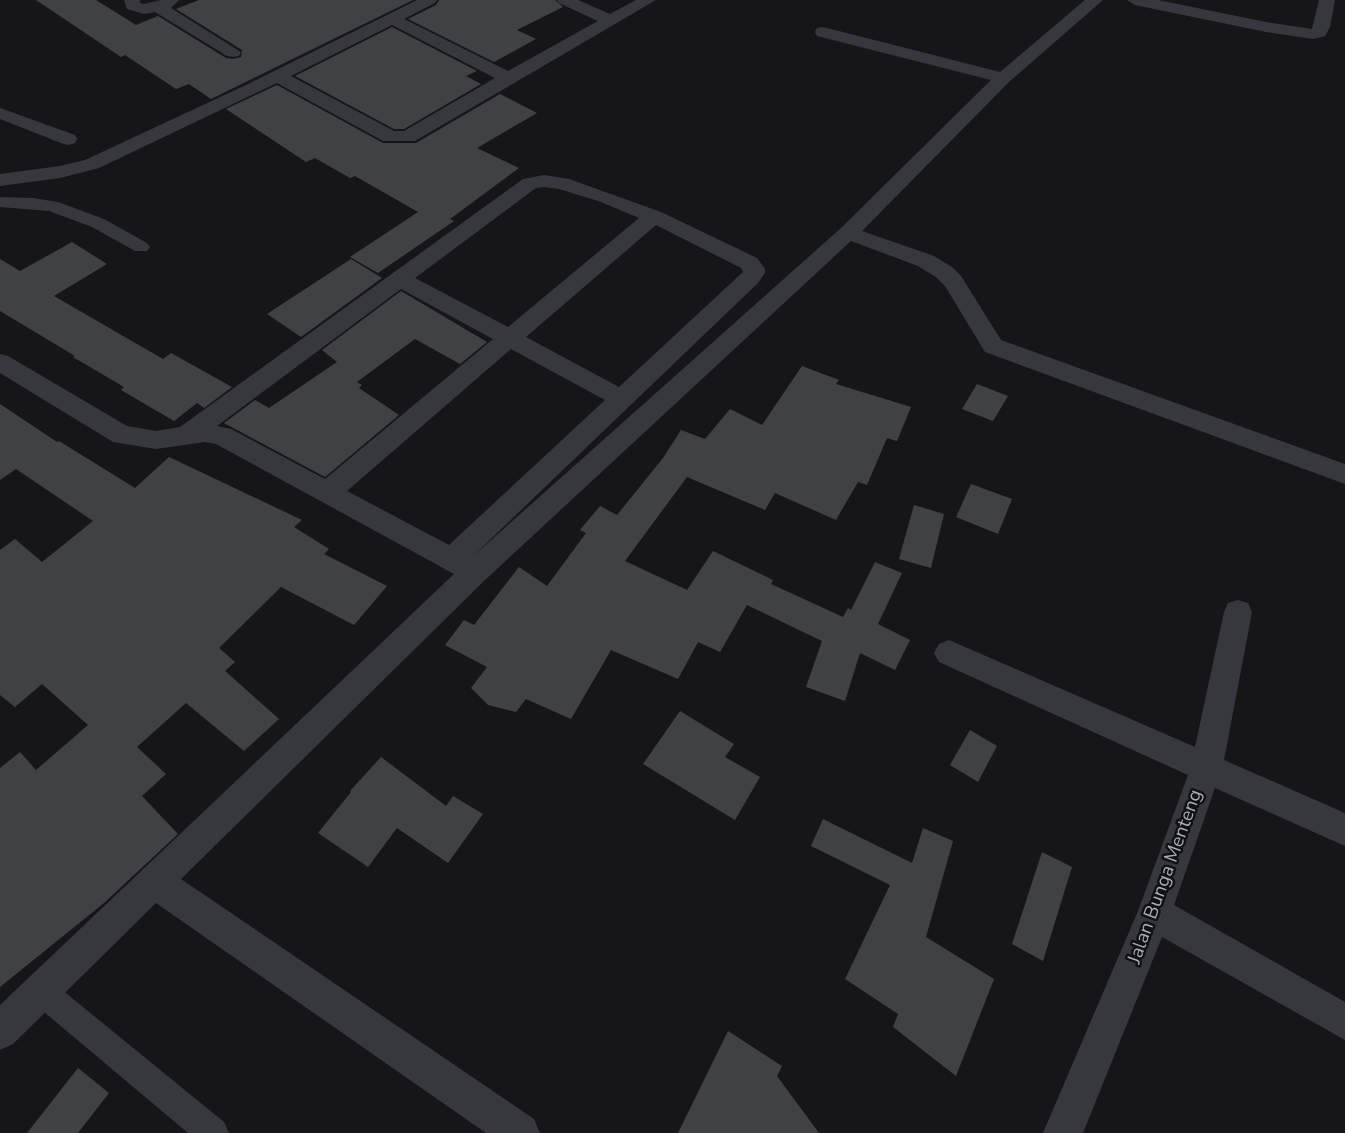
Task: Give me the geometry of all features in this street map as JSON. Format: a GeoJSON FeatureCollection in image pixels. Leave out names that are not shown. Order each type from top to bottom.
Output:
{"type":"FeatureCollection","features":[{"type":"Feature","properties":{"kind":"street"},"geometry":{"type":"LineString","coordinates":[[132,0],[134,6],[138,8],[168,2],[233,52]]}},
{"type":"Feature","properties":{"kind":"street"},"geometry":{"type":"LineString","coordinates":[[0,180],[60,172],[92,164],[277,76],[429,0]]}},
{"type":"Feature","properties":{"kind":"street"},"geometry":{"type":"LineString","coordinates":[[565,0],[611,21]]}},
{"type":"Feature","properties":{"kind":"street"},"geometry":{"type":"LineString","coordinates":[[277,76],[390,137],[408,137],[508,78],[648,0]]}},
{"type":"Feature","properties":{"kind":"street"},"geometry":{"type":"LineString","coordinates":[[0,1031],[475,572],[848,234],[1003,78],[1095,0]]}},
{"type":"Feature","properties":{"kind":"street"},"geometry":{"type":"LineString","coordinates":[[1135,0],[1282,30],[1313,34],[1319,32],[1322,27],[1327,0]]}},
{"type":"Feature","properties":{"kind":"street"},"geometry":{"type":"LineString","coordinates":[[390,18],[508,78]]}},
{"type":"Feature","properties":{"kind":"street"},"geometry":{"type":"LineString","coordinates":[[823,32],[1003,78]]}},
{"type":"Feature","properties":{"kind":"street"},"geometry":{"type":"LineString","coordinates":[[0,113],[68,139]]}},
{"type":"Feature","properties":{"kind":"street"},"geometry":{"type":"LineString","coordinates":[[186,436],[530,183],[544,181],[562,183],[608,198],[654,216],[741,258],[754,268],[754,273],[451,560]]}},
{"type":"Feature","properties":{"kind":"street"},"geometry":{"type":"LineString","coordinates":[[328,493],[512,339],[654,216]]}},
{"type":"Feature","properties":{"kind":"street"},"geometry":{"type":"LineString","coordinates":[[848,234],[926,261],[944,272],[953,281],[993,346],[1345,474]]}},
{"type":"Feature","properties":{"kind":"street"},"geometry":{"type":"LineString","coordinates":[[400,279],[622,399]]}},
{"type":"Feature","properties":{"kind":"street"},"geometry":{"type":"LineString","coordinates":[[0,362],[122,435],[156,440],[205,433],[222,436],[475,572]]}},
{"type":"Feature","properties":{"kind":"street","name":"Jalan Bunga Menteng"},"geometry":{"type":"LineString","coordinates":[[1064,1133],[1154,913],[1206,769],[1238,612]]}},
{"type":"Feature","properties":{"kind":"street"},"geometry":{"type":"LineString","coordinates":[[949,653],[1345,830]]}},
{"type":"Feature","properties":{"kind":"street"},"geometry":{"type":"LineString","coordinates":[[154,881],[520,1133]]}},
{"type":"Feature","properties":{"kind":"street"},"geometry":{"type":"LineString","coordinates":[[1154,913],[1345,1022]]}},
{"type":"Feature","properties":{"kind":"lane"},"geometry":{"type":"LineString","coordinates":[[0,202],[52,206],[98,223],[141,247]]}},
{"type":"Feature","properties":{"kind":"lane"},"geometry":{"type":"LineString","coordinates":[[41,991],[213,1133]]}},
{"type":"Feature","properties":{"kind":"building"},"geometry":{"type":"Polygon","coordinates":[[[36,0],[96,0],[136,25],[158,16],[226,58],[233,59],[241,57],[242,50],[176,9],[199,0],[413,0],[211,99],[189,84],[176,89],[125,55],[121,57],[36,0]]]}},
{"type":"Feature","properties":{"kind":"building"},"geometry":{"type":"Polygon","coordinates":[[[439,0],[555,0],[563,7],[517,30],[536,39],[494,62],[408,19],[436,5],[439,0]]]}},
{"type":"Feature","properties":{"kind":"building"},"geometry":{"type":"Polygon","coordinates":[[[392,27],[477,71],[466,76],[481,84],[404,129],[394,129],[295,76],[392,27]]]}},
{"type":"Feature","properties":{"kind":"building"},"geometry":{"type":"Polygon","coordinates":[[[277,85],[383,143],[416,143],[500,94],[537,113],[477,148],[519,168],[450,219],[454,221],[378,273],[350,257],[418,212],[355,176],[350,178],[315,158],[306,162],[226,109],[277,85]]]}},
{"type":"Feature","properties":{"kind":"building"},"geometry":{"type":"Polygon","coordinates":[[[72,242],[107,264],[54,296],[163,359],[171,353],[232,387],[204,408],[197,403],[174,421],[121,390],[124,387],[0,311],[0,259],[20,271],[72,242]]]}},
{"type":"Feature","properties":{"kind":"building"},"geometry":{"type":"Polygon","coordinates":[[[351,259],[382,278],[301,337],[267,314],[351,259]]]}},
{"type":"Feature","properties":{"kind":"building"},"geometry":{"type":"Polygon","coordinates":[[[401,291],[487,342],[460,364],[415,339],[357,382],[362,385],[359,388],[399,415],[325,477],[224,423],[255,400],[269,408],[337,362],[322,350],[401,291]]]}},
{"type":"Feature","properties":{"kind":"building"},"geometry":{"type":"Polygon","coordinates":[[[802,366],[839,380],[836,384],[911,407],[897,441],[887,438],[867,485],[858,482],[836,520],[775,493],[765,510],[687,477],[625,561],[687,590],[713,551],[773,580],[771,584],[843,617],[848,608],[851,610],[875,562],[902,573],[878,624],[910,640],[895,670],[860,653],[845,701],[806,687],[822,641],[747,605],[720,652],[698,642],[678,679],[611,650],[571,719],[526,699],[516,712],[488,705],[471,688],[487,667],[445,645],[464,620],[474,625],[519,567],[547,586],[586,533],[580,530],[600,506],[617,515],[663,458],[681,430],[705,439],[730,409],[762,425],[802,366]]]}},
{"type":"Feature","properties":{"kind":"building"},"geometry":{"type":"Polygon","coordinates":[[[977,384],[1008,396],[993,421],[962,409],[977,384]]]}},
{"type":"Feature","properties":{"kind":"building"},"geometry":{"type":"Polygon","coordinates":[[[0,404],[57,442],[59,441],[135,488],[169,457],[302,520],[294,527],[329,549],[324,554],[387,586],[354,625],[281,587],[219,648],[235,662],[225,671],[279,719],[244,751],[186,703],[137,747],[166,774],[142,796],[178,834],[104,903],[0,987],[0,768],[20,752],[36,770],[88,725],[42,684],[15,707],[0,695],[0,550],[15,539],[42,562],[93,521],[16,469],[0,480],[0,404]]]}},
{"type":"Feature","properties":{"kind":"building"},"geometry":{"type":"Polygon","coordinates":[[[971,484],[1012,499],[998,534],[956,517],[971,484]]]}},
{"type":"Feature","properties":{"kind":"building"},"geometry":{"type":"Polygon","coordinates":[[[914,505],[944,514],[931,568],[899,559],[914,505]]]}},
{"type":"Feature","properties":{"kind":"building"},"geometry":{"type":"Polygon","coordinates":[[[680,711],[734,744],[725,757],[760,777],[735,820],[643,764],[680,711]]]}},
{"type":"Feature","properties":{"kind":"building"},"geometry":{"type":"Polygon","coordinates":[[[970,730],[997,746],[978,782],[950,765],[970,730]]]}},
{"type":"Feature","properties":{"kind":"building"},"geometry":{"type":"Polygon","coordinates":[[[381,757],[446,806],[453,796],[483,814],[448,863],[397,828],[368,867],[318,833],[350,791],[381,757]]]}},
{"type":"Feature","properties":{"kind":"building"},"geometry":{"type":"Polygon","coordinates":[[[823,819],[912,863],[923,828],[953,841],[926,937],[994,979],[956,1076],[893,1027],[898,1014],[845,979],[890,885],[811,846],[823,819]]]}},
{"type":"Feature","properties":{"kind":"building"},"geometry":{"type":"Polygon","coordinates":[[[1042,852],[1072,867],[1043,961],[1012,944],[1042,852]]]}},
{"type":"Feature","properties":{"kind":"building"},"geometry":{"type":"Polygon","coordinates":[[[728,1031],[782,1066],[777,1076],[819,1133],[678,1133],[728,1031]]]}},
{"type":"Feature","properties":{"kind":"building"},"geometry":{"type":"Polygon","coordinates":[[[78,1068],[109,1093],[78,1133],[27,1133],[78,1068]]]}}]}
